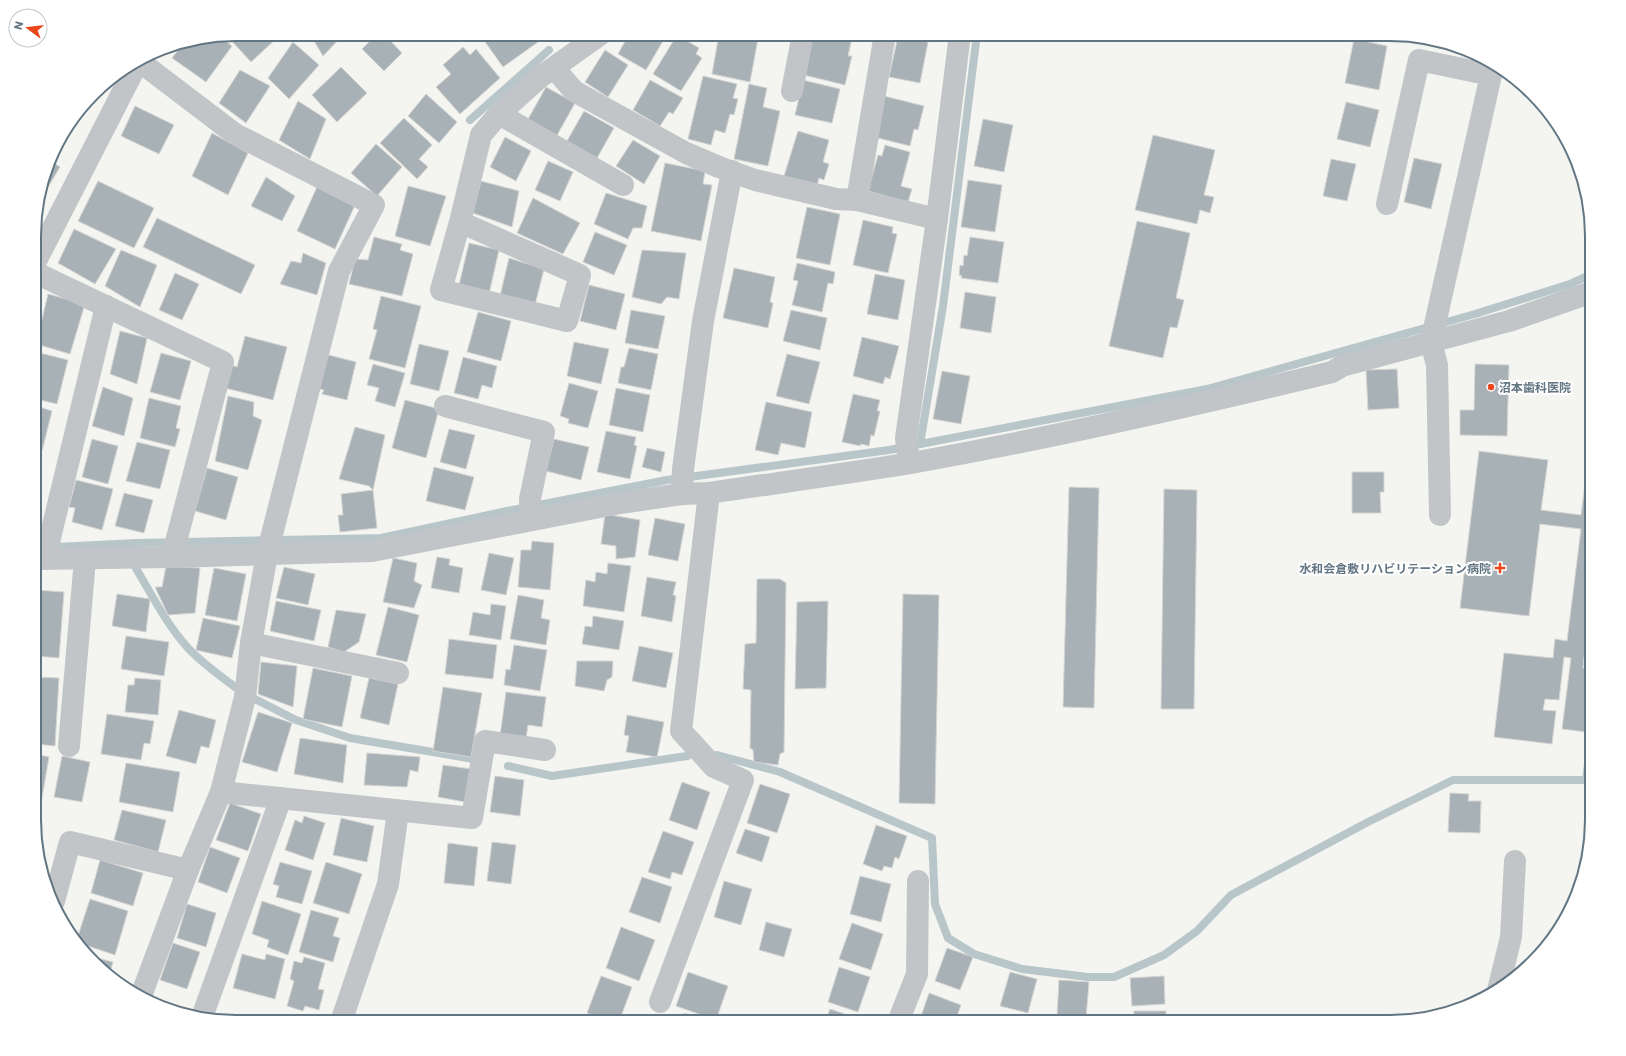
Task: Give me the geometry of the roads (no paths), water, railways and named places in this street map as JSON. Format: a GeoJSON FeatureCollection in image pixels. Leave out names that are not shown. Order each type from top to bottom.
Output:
{"type":"FeatureCollection","features":[{"type":"Feature","properties":{"kind":"street"},"geometry":{"type":"LineString","coordinates":[[460,222],[580,275],[567,321],[441,290],[460,222],[481,135],[499,114],[584,41]]}},
{"type":"Feature","properties":{"kind":"street"},"geometry":{"type":"LineString","coordinates":[[792,91],[802,41]]}},
{"type":"Feature","properties":{"kind":"street"},"geometry":{"type":"LineString","coordinates":[[856,200],[884,41]]}},
{"type":"Feature","properties":{"kind":"street"},"geometry":{"type":"LineString","coordinates":[[908,451],[959,41]]}},
{"type":"Feature","properties":{"kind":"street"},"geometry":{"type":"LineString","coordinates":[[1387,204],[1419,60],[1491,75],[1432,341],[1437,365],[1440,514]]}},
{"type":"Feature","properties":{"kind":"street"},"geometry":{"type":"LineString","coordinates":[[142,65],[235,134],[374,205],[338,271],[269,545],[251,643],[245,697],[221,792],[188,870],[143,991]]}},
{"type":"Feature","properties":{"kind":"street"},"geometry":{"type":"LineString","coordinates":[[554,68],[574,91],[686,153],[732,172],[762,182],[836,199],[856,200],[937,219]]}},
{"type":"Feature","properties":{"kind":"street"},"geometry":{"type":"LineString","coordinates":[[41,251],[134,70]]}},
{"type":"Feature","properties":{"kind":"street"},"geometry":{"type":"LineString","coordinates":[[499,114],[623,185]]}},
{"type":"Feature","properties":{"kind":"street"},"geometry":{"type":"LineString","coordinates":[[682,483],[703,321],[732,172]]}},
{"type":"Feature","properties":{"kind":"street"},"geometry":{"type":"LineString","coordinates":[[41,275],[223,362],[175,546]]}},
{"type":"Feature","properties":{"kind":"street"},"geometry":{"type":"LineString","coordinates":[[106,306],[46,552],[85,559],[175,546],[269,545],[372,551],[530,510],[620,503],[682,483],[709,493],[908,451],[1051,436],[1217,400],[1332,372],[1342,366],[1509,321],[1585,294]]}},
{"type":"Feature","properties":{"kind":"street"},"geometry":{"type":"LineString","coordinates":[[445,406],[544,432],[530,510]]}},
{"type":"Feature","properties":{"kind":"street"},"geometry":{"type":"LineString","coordinates":[[660,1002],[743,780],[714,767],[681,731],[709,493]]}},
{"type":"Feature","properties":{"kind":"street"},"geometry":{"type":"LineString","coordinates":[[69,746],[85,559]]}},
{"type":"Feature","properties":{"kind":"street"},"geometry":{"type":"LineString","coordinates":[[251,643],[398,673]]}},
{"type":"Feature","properties":{"kind":"street"},"geometry":{"type":"LineString","coordinates":[[221,792],[472,818],[485,741],[545,750]]}},
{"type":"Feature","properties":{"kind":"street"},"geometry":{"type":"LineString","coordinates":[[203,1012],[281,798]]}},
{"type":"Feature","properties":{"kind":"street"},"geometry":{"type":"LineString","coordinates":[[343,1015],[388,884],[398,811]]}},
{"type":"Feature","properties":{"kind":"street"},"geometry":{"type":"LineString","coordinates":[[56,894],[70,842],[188,870]]}},
{"type":"Feature","properties":{"kind":"street"},"geometry":{"type":"LineString","coordinates":[[1500,981],[1511,937],[1515,861]]}},
{"type":"Feature","properties":{"kind":"street"},"geometry":{"type":"LineString","coordinates":[[901,1015],[917,974],[918,881]]}},
{"type":"Feature","properties":{"kind":"waterway"},"geometry":{"type":"LineString","coordinates":[[920,444],[943,306],[976,41]]}},
{"type":"Feature","properties":{"kind":"waterway"},"geometry":{"type":"LineString","coordinates":[[470,120],[549,50]]}},
{"type":"Feature","properties":{"kind":"waterway"},"geometry":{"type":"LineString","coordinates":[[41,548],[136,543],[381,538],[507,511],[667,480],[889,450],[1207,389],[1475,314],[1570,284],[1585,277]]}},
{"type":"Feature","properties":{"kind":"waterway"},"geometry":{"type":"LineString","coordinates":[[134,565],[166,619],[180,639],[199,659],[235,687]]}},
{"type":"Feature","properties":{"kind":"waterway"},"geometry":{"type":"LineString","coordinates":[[255,699],[296,720],[350,738],[474,759]]}},
{"type":"Feature","properties":{"kind":"waterway"},"geometry":{"type":"LineString","coordinates":[[717,755],[780,772],[932,838],[935,904],[948,938],[974,954],[1022,969],[1088,977],[1114,977],[1164,955],[1197,931],[1231,895],[1368,822],[1453,780],[1585,780]]}},
{"type":"Feature","properties":{"kind":"waterway"},"geometry":{"type":"LineString","coordinates":[[508,766],[552,776],[687,756]]}},
{"type":"Feature","properties":{"kind":"place","name":"沼本歯科医院"},"geometry":{"type":"Point","coordinates":[1491,387]}},
{"type":"Feature","properties":{"kind":"place","name":"水和会倉敷リハビリテーション病院"},"geometry":{"type":"Point","coordinates":[1500,568]}}]}
